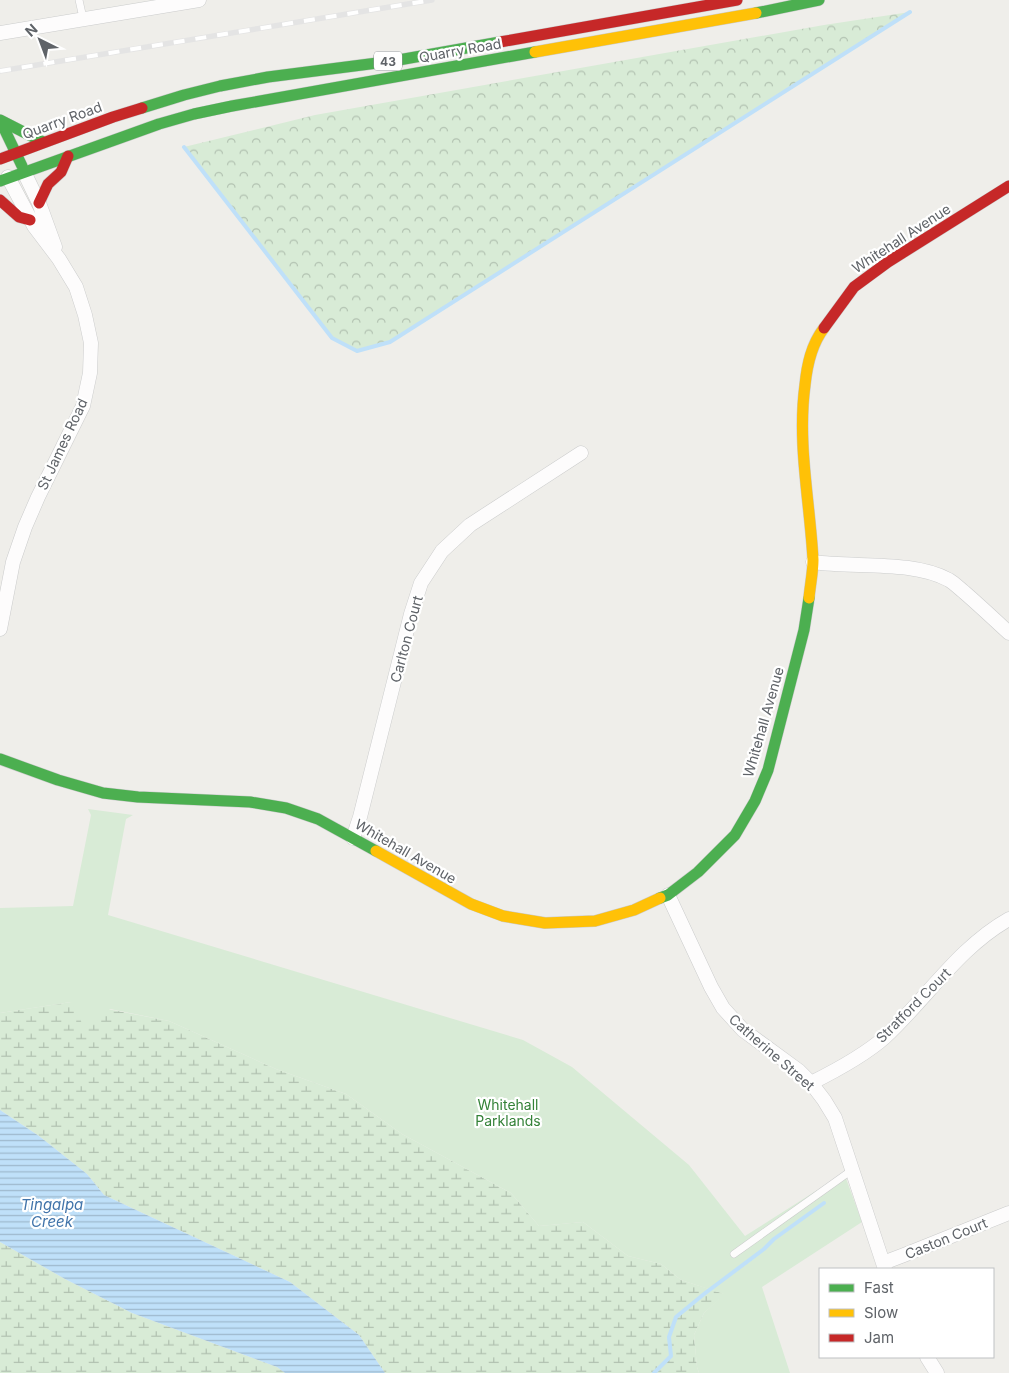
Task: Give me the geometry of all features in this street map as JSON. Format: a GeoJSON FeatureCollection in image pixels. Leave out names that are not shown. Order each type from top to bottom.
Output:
{"type":"FeatureCollection","features":[{"type":"Feature","properties":{"kind":"main road","name":"Quarry Road"},"geometry":{"type":"LineString","coordinates":[[15,153],[148,106],[220,86],[268,77],[393,61],[738,0]]}},
{"type":"Feature","properties":{"kind":"main road","name":"Quarry Road"},"geometry":{"type":"LineString","coordinates":[[24,172],[159,124],[194,114],[704,23],[819,0]]}},
{"type":"Feature","properties":{"kind":"main road"},"geometry":{"type":"LineString","coordinates":[[0,120],[43,142]]}},
{"type":"Feature","properties":{"kind":"main road","name":"St James Road"},"geometry":{"type":"LineString","coordinates":[[0,120],[24,172]]}},
{"type":"Feature","properties":{"kind":"main road","name":"43"},"geometry":{"type":"LineString","coordinates":[[0,160],[15,153]]}},
{"type":"Feature","properties":{"kind":"main road"},"geometry":{"type":"LineString","coordinates":[[39,203],[48,184],[61,172],[68,156]]}},
{"type":"Feature","properties":{"kind":"main road"},"geometry":{"type":"LineString","coordinates":[[0,160],[4,179]]}},
{"type":"Feature","properties":{"kind":"main road","name":"43"},"geometry":{"type":"LineString","coordinates":[[4,179],[24,172]]}},
{"type":"Feature","properties":{"kind":"main road","name":"Whitehall Avenue"},"geometry":{"type":"LineString","coordinates":[[0,759],[58,780],[103,793],[138,797],[250,802],[286,808],[318,819],[471,904],[503,916],[545,923],[595,921],[634,910],[668,895],[698,872],[735,835],[755,801],[768,770],[804,630],[813,562],[802,437],[802,406],[807,367],[817,337],[854,287],[888,262],[1008,190]]}},
{"type":"Feature","properties":{"kind":"main road"},"geometry":{"type":"LineString","coordinates":[[0,200],[19,217],[30,220]]}},
{"type":"Feature","properties":{"kind":"street"},"geometry":{"type":"LineString","coordinates":[[0,33],[191,1]]}},
{"type":"Feature","properties":{"kind":"street","name":"St James Road"},"geometry":{"type":"LineString","coordinates":[[24,172],[39,203],[59,259]]}},
{"type":"Feature","properties":{"kind":"street","name":"St James Road"},"geometry":{"type":"LineString","coordinates":[[0,629],[13,562],[38,496],[83,406],[90,374],[91,343],[76,287],[4,179]]}},
{"type":"Feature","properties":{"kind":"street","name":"Carlton Court"},"geometry":{"type":"LineString","coordinates":[[353,838],[360,817],[411,614],[421,584],[442,551],[470,525],[581,453]]}},
{"type":"Feature","properties":{"kind":"street"},"geometry":{"type":"LineString","coordinates":[[813,562],[832,565],[897,567],[921,570],[949,580],[1009,633]]}},
{"type":"Feature","properties":{"kind":"street","name":"Catherine Street"},"geometry":{"type":"LineString","coordinates":[[668,895],[711,987],[723,1008],[743,1030],[811,1083],[835,1118],[884,1266]]}},
{"type":"Feature","properties":{"kind":"street","name":"Stratford Court"},"geometry":{"type":"LineString","coordinates":[[811,1083],[855,1058],[884,1038],[964,954],[984,936],[1009,919]]}},
{"type":"Feature","properties":{"kind":"street","name":"Caston Court"},"geometry":{"type":"LineString","coordinates":[[884,1266],[904,1255],[1009,1213]]}},
{"type":"Feature","properties":{"kind":"street"},"geometry":{"type":"LineString","coordinates":[[928,1358],[937,1373]]}},
{"type":"Feature","properties":{"kind":"lane"},"geometry":{"type":"LineString","coordinates":[[79,0],[83,18]]}},
{"type":"Feature","properties":{"kind":"lane"},"geometry":{"type":"LineString","coordinates":[[734,1254],[852,1170]]}},
{"type":"Feature","properties":{"kind":"green space"},"geometry":{"type":"Polygon","coordinates":[[[910,12],[390,342],[357,351],[332,338],[184,147],[315,115],[824,25],[910,12]]]}},
{"type":"Feature","properties":{"kind":"green space","name":"Whitehall Parklands"},"geometry":{"type":"Polygon","coordinates":[[[88,809],[133,815],[126,819],[108,915],[523,1040],[572,1067],[689,1165],[745,1236],[844,1173],[862,1222],[762,1287],[790,1373],[699,1373],[694,1335],[704,1313],[724,1294],[681,1280],[661,1264],[628,1256],[583,1222],[539,1226],[511,1193],[402,1134],[346,1094],[276,1069],[169,1021],[110,1009],[86,1031],[71,1002],[0,1013],[0,908],[73,906],[91,815],[88,809]]]}},
{"type":"Feature","properties":{"kind":"green space"},"geometry":{"type":"Polygon","coordinates":[[[71,1002],[169,1021],[276,1069],[346,1094],[402,1134],[511,1193],[539,1226],[583,1222],[628,1256],[661,1264],[681,1280],[725,1294],[704,1313],[694,1335],[699,1373],[385,1373],[359,1335],[290,1282],[104,1195],[87,1174],[39,1136],[0,1110],[0,1013],[71,1002]]]}},
{"type":"Feature","properties":{"kind":"green space"},"geometry":{"type":"Polygon","coordinates":[[[0,1242],[65,1279],[132,1313],[277,1367],[285,1373],[0,1373],[0,1242]]]}},
{"type":"Feature","properties":{"kind":"water","name":"Tingalpa Creek"},"geometry":{"type":"Polygon","coordinates":[[[0,1110],[39,1136],[87,1174],[104,1195],[290,1282],[359,1335],[385,1373],[285,1373],[277,1367],[132,1313],[65,1279],[0,1242],[0,1110]]]}},
{"type":"Feature","properties":{"kind":"waterway"},"geometry":{"type":"LineString","coordinates":[[184,147],[332,338],[357,351],[390,342],[910,12]]}},
{"type":"Feature","properties":{"kind":"waterway"},"geometry":{"type":"LineString","coordinates":[[654,1373],[671,1356],[669,1337],[676,1317],[764,1249],[774,1239],[824,1203]]}},
{"type":"Feature","properties":{"kind":"railway"},"geometry":{"type":"LineString","coordinates":[[0,71],[432,0]]}},
{"type":"Feature","properties":{"kind":"traffic: fast"},"geometry":{"type":"LineString","coordinates":[[756,13],[819,0]]}},
{"type":"Feature","properties":{"kind":"traffic: fast"},"geometry":{"type":"LineString","coordinates":[[142,108],[220,86],[268,77],[393,61],[500,42]]}},
{"type":"Feature","properties":{"kind":"traffic: fast"},"geometry":{"type":"LineString","coordinates":[[0,181],[159,124],[194,114],[535,52]]}},
{"type":"Feature","properties":{"kind":"traffic: fast"},"geometry":{"type":"LineString","coordinates":[[0,120],[22,166]]}},
{"type":"Feature","properties":{"kind":"traffic: fast"},"geometry":{"type":"LineString","coordinates":[[0,120],[43,142]]}},
{"type":"Feature","properties":{"kind":"traffic: fast"},"geometry":{"type":"LineString","coordinates":[[660,898],[668,895],[698,872],[735,835],[755,801],[768,770],[804,630],[809,598]]}},
{"type":"Feature","properties":{"kind":"traffic: fast"},"geometry":{"type":"LineString","coordinates":[[0,759],[58,780],[103,793],[138,797],[250,802],[286,808],[318,819],[376,851]]}},
{"type":"Feature","properties":{"kind":"traffic: slow"},"geometry":{"type":"LineString","coordinates":[[535,52],[756,13]]}},
{"type":"Feature","properties":{"kind":"traffic: slow"},"geometry":{"type":"LineString","coordinates":[[809,598],[813,560],[803,451],[803,407],[810,355],[824,328]]}},
{"type":"Feature","properties":{"kind":"traffic: slow"},"geometry":{"type":"LineString","coordinates":[[376,851],[471,904],[503,916],[545,923],[595,921],[634,910],[660,898]]}},
{"type":"Feature","properties":{"kind":"traffic: jam"},"geometry":{"type":"LineString","coordinates":[[500,42],[737,0]]}},
{"type":"Feature","properties":{"kind":"traffic: jam"},"geometry":{"type":"LineString","coordinates":[[0,159],[142,108]]}},
{"type":"Feature","properties":{"kind":"traffic: jam"},"geometry":{"type":"LineString","coordinates":[[39,203],[48,184],[61,172],[68,156]]}},
{"type":"Feature","properties":{"kind":"traffic: jam"},"geometry":{"type":"LineString","coordinates":[[824,328],[854,287],[888,262],[1009,186]]}},
{"type":"Feature","properties":{"kind":"traffic: jam"},"geometry":{"type":"LineString","coordinates":[[0,200],[19,217],[30,220]]}}]}
